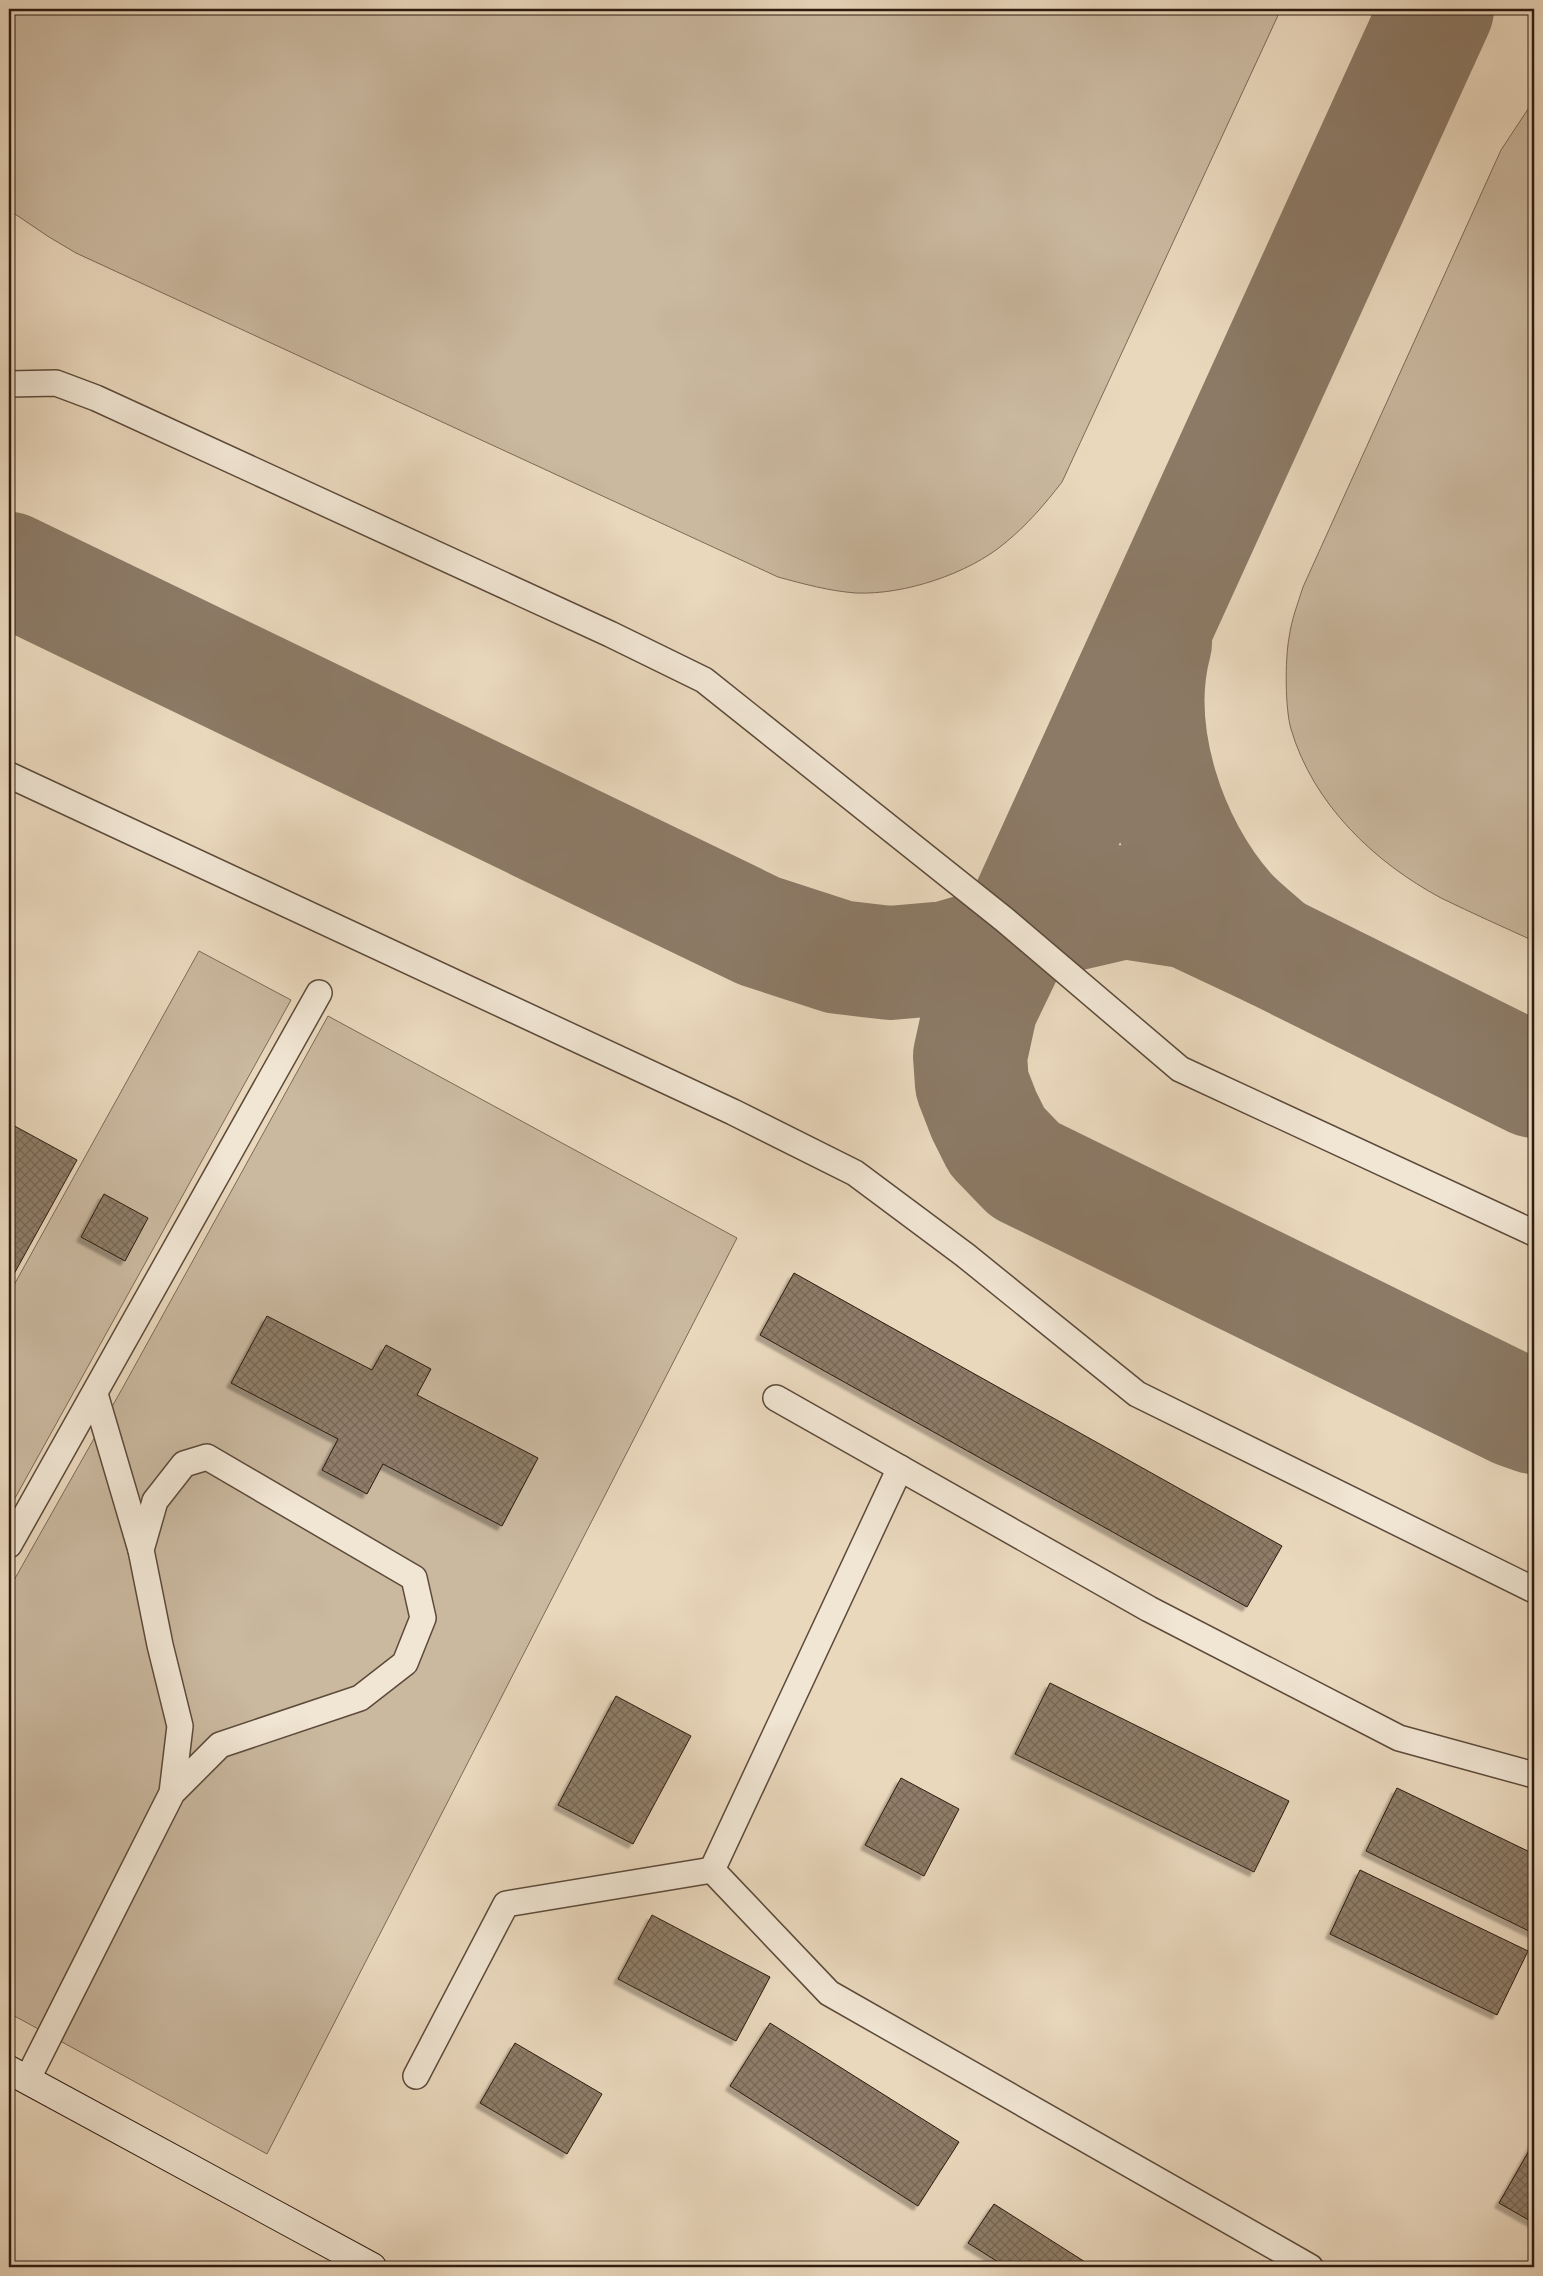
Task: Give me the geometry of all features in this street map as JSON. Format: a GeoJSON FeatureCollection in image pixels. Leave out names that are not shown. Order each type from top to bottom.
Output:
{"type":"FeatureCollection","features":[{"type":"Feature","properties":{"kind":"street"},"geometry":{"type":"LineString","coordinates":[[18,2075],[372,2267]]}},
{"type":"Feature","properties":{"kind":"lane"},"geometry":{"type":"LineString","coordinates":[[9,384],[56,383],[96,398],[610,634],[704,680],[1005,920],[1180,1069],[1534,1233]]}},
{"type":"Feature","properties":{"kind":"lane"},"geometry":{"type":"LineString","coordinates":[[9,775],[733,1112],[856,1173],[965,1255],[1137,1394],[1534,1590]]}},
{"type":"Feature","properties":{"kind":"lane"},"geometry":{"type":"LineString","coordinates":[[9,1545],[319,993]]}},
{"type":"Feature","properties":{"kind":"lane"},"geometry":{"type":"LineString","coordinates":[[94,1394],[141,1550],[160,1645],[180,1726],[172,1793]]}},
{"type":"Feature","properties":{"kind":"lane"},"geometry":{"type":"LineString","coordinates":[[776,1398],[1148,1609],[1399,1738],[1534,1775]]}},
{"type":"Feature","properties":{"kind":"lane"},"geometry":{"type":"LineString","coordinates":[[18,2075],[172,1793],[220,1745],[360,1698],[405,1664],[423,1618],[414,1578],[207,1457],[184,1464],[155,1501],[141,1550]]}},
{"type":"Feature","properties":{"kind":"lane"},"geometry":{"type":"LineString","coordinates":[[712,1870],[900,1468]]}},
{"type":"Feature","properties":{"kind":"lane"},"geometry":{"type":"LineString","coordinates":[[416,2076],[506,1904],[712,1870]]}},
{"type":"Feature","properties":{"kind":"lane"},"geometry":{"type":"LineString","coordinates":[[712,1870],[829,1993],[1310,2267]]}},
{"type":"Feature","properties":{"kind":"shaded area"},"geometry":{"type":"Polygon","coordinates":[[[9,9],[1281,9],[1062,482],[1035,514],[1013,536],[990,554],[973,564],[954,573],[914,586],[875,593],[856,593],[826,589],[778,577],[76,253],[9,210],[9,9]]]}},
{"type":"Feature","properties":{"kind":"shaded area"},"geometry":{"type":"Polygon","coordinates":[[[1534,100],[1534,941],[1441,898],[1416,883],[1392,867],[1349,828],[1330,806],[1314,782],[1301,756],[1289,720],[1286,684],[1290,632],[1303,587],[1501,150],[1534,100]]]}},
{"type":"Feature","properties":{"kind":"shaded area"},"geometry":{"type":"Polygon","coordinates":[[[199,951],[291,1000],[9,1509],[9,1294],[199,951]]]}},
{"type":"Feature","properties":{"kind":"shaded area"},"geometry":{"type":"Polygon","coordinates":[[[328,1016],[737,1238],[267,2154],[9,2013],[9,1589],[328,1016]]]}},
{"type":"Feature","properties":{"kind":"building"},"geometry":{"type":"Polygon","coordinates":[[[9,1123],[77,1160],[9,1283],[9,1123]]]}},
{"type":"Feature","properties":{"kind":"building"},"geometry":{"type":"Polygon","coordinates":[[[104,1194],[148,1218],[125,1261],[81,1237],[104,1194]]]}},
{"type":"Feature","properties":{"kind":"building"},"geometry":{"type":"Polygon","coordinates":[[[794,1273],[1282,1546],[1247,1607],[760,1335],[794,1273]]]}},
{"type":"Feature","properties":{"kind":"building"},"geometry":{"type":"Polygon","coordinates":[[[267,1316],[372,1370],[386,1345],[431,1369],[417,1395],[538,1458],[502,1526],[383,1464],[367,1494],[322,1470],[338,1439],[231,1383],[267,1316]]]}},
{"type":"Feature","properties":{"kind":"building"},"geometry":{"type":"Polygon","coordinates":[[[1050,1683],[1289,1801],[1254,1872],[1015,1754],[1050,1683]]]}},
{"type":"Feature","properties":{"kind":"building"},"geometry":{"type":"Polygon","coordinates":[[[616,1696],[691,1736],[633,1844],[558,1805],[616,1696]]]}},
{"type":"Feature","properties":{"kind":"building"},"geometry":{"type":"Polygon","coordinates":[[[901,1778],[959,1809],[924,1876],[865,1845],[901,1778]]]}},
{"type":"Feature","properties":{"kind":"building"},"geometry":{"type":"Polygon","coordinates":[[[1397,1788],[1534,1854],[1533,1933],[1366,1851],[1397,1788]]]}},
{"type":"Feature","properties":{"kind":"building"},"geometry":{"type":"Polygon","coordinates":[[[1360,1870],[1528,1951],[1497,2015],[1330,1934],[1360,1870]]]}},
{"type":"Feature","properties":{"kind":"building"},"geometry":{"type":"Polygon","coordinates":[[[652,1915],[770,1977],[736,2041],[618,1979],[652,1915]]]}},
{"type":"Feature","properties":{"kind":"building"},"geometry":{"type":"Polygon","coordinates":[[[770,2023],[959,2142],[918,2206],[730,2086],[770,2023]]]}},
{"type":"Feature","properties":{"kind":"building"},"geometry":{"type":"Polygon","coordinates":[[[515,2043],[602,2094],[567,2154],[480,2103],[515,2043]]]}},
{"type":"Feature","properties":{"kind":"building"},"geometry":{"type":"Polygon","coordinates":[[[1534,2142],[1534,2223],[1499,2203],[1534,2142]]]}},
{"type":"Feature","properties":{"kind":"building"},"geometry":{"type":"Polygon","coordinates":[[[994,2204],[1093,2267],[1006,2267],[968,2243],[994,2204]]]}},
{"type":"Feature","properties":{"kind":"taxiway"},"geometry":{"type":"LineString","coordinates":[[1437,9],[1017,931],[981,1006],[970,1056],[972,1084],[984,1115],[997,1141],[1025,1170],[1517,1411],[1534,1417]]}},
{"type":"Feature","properties":{"kind":"taxiway"},"geometry":{"type":"LineString","coordinates":[[9,569],[759,931],[839,957],[890,963],[947,958],[978,949],[1017,931],[1068,915],[1124,902],[1189,912],[1534,1081]]}},
{"type":"Feature","properties":{"kind":"taxiway"},"geometry":{"type":"LineString","coordinates":[[1155,643],[1149,677],[1148,713],[1152,750],[1160,786],[1173,821],[1189,854],[1208,885],[1229,912],[1272,951]]}}]}
